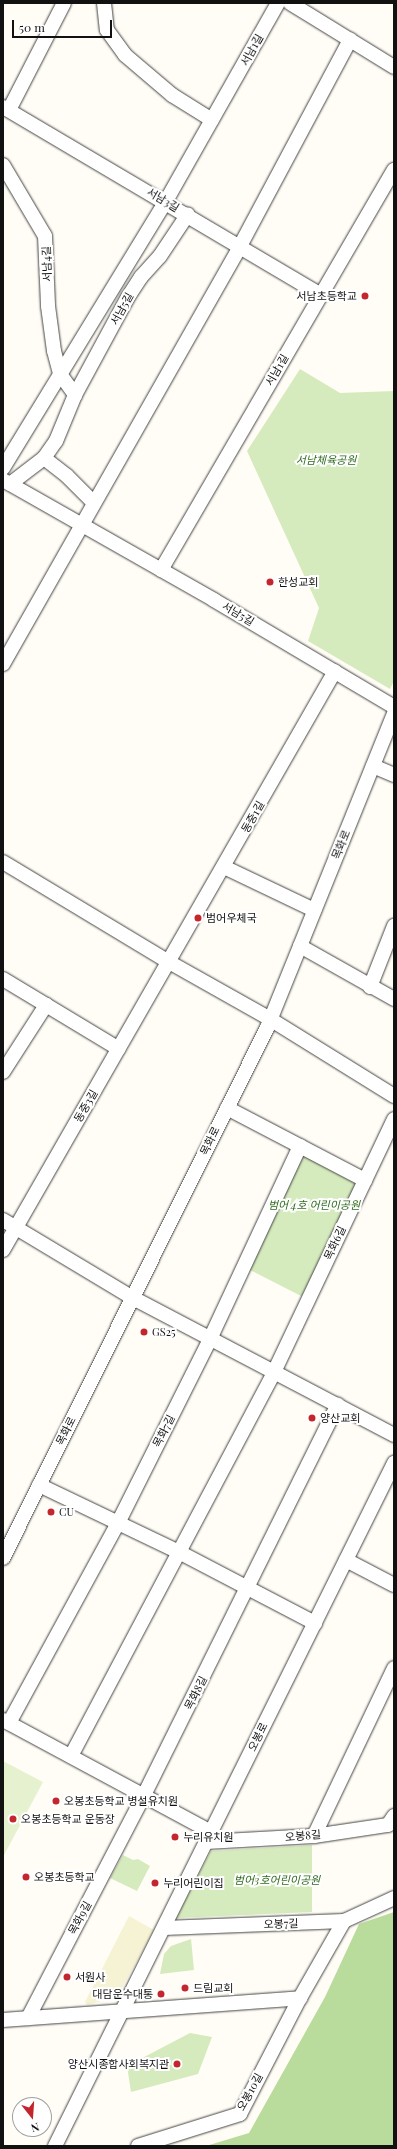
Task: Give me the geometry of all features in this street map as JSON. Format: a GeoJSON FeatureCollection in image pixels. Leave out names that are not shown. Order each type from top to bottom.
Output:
{"type":"FeatureCollection","features":[{"type":"Feature","properties":{"kind":"street"},"geometry":{"type":"LineString","coordinates":[[6,109],[64,3]]}},
{"type":"Feature","properties":{"kind":"street"},"geometry":{"type":"LineString","coordinates":[[104,3],[107,30],[125,55],[172,95],[212,120]]}},
{"type":"Feature","properties":{"kind":"street","name":"서남1길"},"geometry":{"type":"LineString","coordinates":[[166,201],[278,3]]}},
{"type":"Feature","properties":{"kind":"street"},"geometry":{"type":"LineString","coordinates":[[290,3],[394,67]]}},
{"type":"Feature","properties":{"kind":"street"},"geometry":{"type":"LineString","coordinates":[[3,664],[93,502],[240,246],[350,40]]}},
{"type":"Feature","properties":{"kind":"street","name":"서남3길"},"geometry":{"type":"LineString","coordinates":[[6,109],[166,201],[321,295]]}},
{"type":"Feature","properties":{"kind":"street","name":"서남4길"},"geometry":{"type":"LineString","coordinates":[[3,165],[45,236],[48,306],[54,350],[60,374],[74,395]]}},
{"type":"Feature","properties":{"kind":"street","name":"서남1길"},"geometry":{"type":"LineString","coordinates":[[161,570],[394,170]]}},
{"type":"Feature","properties":{"kind":"street","name":"서남5길"},"geometry":{"type":"LineString","coordinates":[[3,468],[166,201]]}},
{"type":"Feature","properties":{"kind":"street","name":"서남5길"},"geometry":{"type":"LineString","coordinates":[[188,214],[160,256],[141,277],[128,297],[74,395],[56,441],[44,458],[7,482],[161,570],[394,707]]}},
{"type":"Feature","properties":{"kind":"street"},"geometry":{"type":"LineString","coordinates":[[44,458],[67,476],[93,502]]}},
{"type":"Feature","properties":{"kind":"street","name":"동중1길"},"geometry":{"type":"LineString","coordinates":[[169,962],[224,868],[334,671]]}},
{"type":"Feature","properties":{"kind":"street","name":"목화로"},"geometry":{"type":"LineString","coordinates":[[3,1558],[270,1019],[394,714]]}},
{"type":"Feature","properties":{"kind":"street"},"geometry":{"type":"LineString","coordinates":[[373,766],[394,775]]}},
{"type":"Feature","properties":{"kind":"street"},"geometry":{"type":"LineString","coordinates":[[3,862],[169,962],[270,1019],[394,1096]]}},
{"type":"Feature","properties":{"kind":"street"},"geometry":{"type":"LineString","coordinates":[[224,868],[314,910]]}},
{"type":"Feature","properties":{"kind":"street"},"geometry":{"type":"LineString","coordinates":[[370,987],[394,926]]}},
{"type":"Feature","properties":{"kind":"street"},"geometry":{"type":"LineString","coordinates":[[300,946],[370,987],[394,999]]}},
{"type":"Feature","properties":{"kind":"street","name":"동중3길"},"geometry":{"type":"LineString","coordinates":[[3,1250],[169,962]]}},
{"type":"Feature","properties":{"kind":"street"},"geometry":{"type":"LineString","coordinates":[[3,979],[119,1048]]}},
{"type":"Feature","properties":{"kind":"street"},"geometry":{"type":"LineString","coordinates":[[3,1072],[9,1050],[46,1005]]}},
{"type":"Feature","properties":{"kind":"street"},"geometry":{"type":"LineString","coordinates":[[227,1108],[365,1180]]}},
{"type":"Feature","properties":{"kind":"street","name":"목화6길"},"geometry":{"type":"LineString","coordinates":[[274,1372],[394,1119]]}},
{"type":"Feature","properties":{"kind":"street"},"geometry":{"type":"LineString","coordinates":[[210,1339],[300,1146]]}},
{"type":"Feature","properties":{"kind":"street"},"geometry":{"type":"LineString","coordinates":[[3,1220],[133,1298],[394,1435]]}},
{"type":"Feature","properties":{"kind":"street","name":"목화7길"},"geometry":{"type":"LineString","coordinates":[[118,1523],[210,1339]]}},
{"type":"Feature","properties":{"kind":"street"},"geometry":{"type":"LineString","coordinates":[[71,1756],[177,1551],[274,1372]]}},
{"type":"Feature","properties":{"kind":"street"},"geometry":{"type":"LineString","coordinates":[[249,1588],[338,1405]]}},
{"type":"Feature","properties":{"kind":"street","name":"오봉로"},"geometry":{"type":"LineString","coordinates":[[55,2146],[394,1463]]}},
{"type":"Feature","properties":{"kind":"street"},"geometry":{"type":"LineString","coordinates":[[39,1485],[177,1551],[315,1623]]}},
{"type":"Feature","properties":{"kind":"street"},"geometry":{"type":"LineString","coordinates":[[118,1523],[6,1721],[143,1797],[209,1837]]}},
{"type":"Feature","properties":{"kind":"street"},"geometry":{"type":"LineString","coordinates":[[346,1560],[394,1585]]}},
{"type":"Feature","properties":{"kind":"street","name":"목화8길"},"geometry":{"type":"LineString","coordinates":[[143,1797],[249,1588]]}},
{"type":"Feature","properties":{"kind":"street"},"geometry":{"type":"LineString","coordinates":[[314,1836],[394,1668]]}},
{"type":"Feature","properties":{"kind":"street","name":"목화9길"},"geometry":{"type":"LineString","coordinates":[[28,2018],[143,1797]]}},
{"type":"Feature","properties":{"kind":"street","name":"오봉8길"},"geometry":{"type":"LineString","coordinates":[[209,1837],[314,1836],[388,1825],[394,1816]]}},
{"type":"Feature","properties":{"kind":"street","name":"오봉7길"},"geometry":{"type":"LineString","coordinates":[[164,1928],[344,1921],[394,1898]]}},
{"type":"Feature","properties":{"kind":"street","name":"오봉10길"},"geometry":{"type":"LineString","coordinates":[[138,2146],[240,2114],[300,1998],[344,1921]]}},
{"type":"Feature","properties":{"kind":"street"},"geometry":{"type":"LineString","coordinates":[[3,2020],[300,1998]]}},
{"type":"Feature","properties":{"kind":"shaded area"},"geometry":{"type":"Polygon","coordinates":[[[129,1916],[154,1930],[117,1997],[87,2005],[85,2002],[129,1916]]]}},
{"type":"Feature","properties":{"kind":"green space","name":"서남체육공원"},"geometry":{"type":"Polygon","coordinates":[[[300,369],[340,393],[394,391],[394,681],[390,689],[308,641],[319,608],[247,451],[300,369]]]}},
{"type":"Feature","properties":{"kind":"green space","name":"범어 4호 어린이공원"},"geometry":{"type":"Polygon","coordinates":[[[304,1155],[359,1183],[302,1296],[246,1268],[304,1155]]]}},
{"type":"Feature","properties":{"kind":"green space","name":"오봉초등학교 운동장"},"geometry":{"type":"Polygon","coordinates":[[[3,1761],[43,1782],[3,1857],[3,1761]]]}},
{"type":"Feature","properties":{"kind":"green space","name":"범어3호어린이공원"},"geometry":{"type":"Polygon","coordinates":[[[312,1845],[312,1912],[176,1918],[211,1851],[312,1845]]]}},
{"type":"Feature","properties":{"kind":"green space"},"geometry":{"type":"Polygon","coordinates":[[[123,1855],[133,1860],[138,1859],[150,1866],[137,1891],[110,1878],[123,1855]]]}},
{"type":"Feature","properties":{"kind":"green space"},"geometry":{"type":"Polygon","coordinates":[[[394,1912],[394,2146],[206,2146],[249,2133],[325,1997],[359,1924],[394,1912]]]}},
{"type":"Feature","properties":{"kind":"green space"},"geometry":{"type":"Polygon","coordinates":[[[191,1939],[194,1970],[160,1974],[164,1954],[171,1946],[191,1939]]]}},
{"type":"Feature","properties":{"kind":"green space"},"geometry":{"type":"Polygon","coordinates":[[[190,2033],[212,2037],[198,2074],[131,2092],[127,2066],[190,2033]]]}},
{"type":"Feature","properties":{"kind":"place","name":"서남초등학교"},"geometry":{"type":"Point","coordinates":[365,296]}},
{"type":"Feature","properties":{"kind":"place","name":"한성교회"},"geometry":{"type":"Point","coordinates":[270,582]}},
{"type":"Feature","properties":{"kind":"place","name":"범어우체국"},"geometry":{"type":"Point","coordinates":[198,918]}},
{"type":"Feature","properties":{"kind":"place","name":"GS25"},"geometry":{"type":"Point","coordinates":[144,1332]}},
{"type":"Feature","properties":{"kind":"place","name":"양산교회"},"geometry":{"type":"Point","coordinates":[312,1418]}},
{"type":"Feature","properties":{"kind":"place","name":"CU"},"geometry":{"type":"Point","coordinates":[51,1512]}},
{"type":"Feature","properties":{"kind":"place","name":"오봉초등학교 병설유치원"},"geometry":{"type":"Point","coordinates":[56,1801]}},
{"type":"Feature","properties":{"kind":"place","name":"오봉초등학교 운동장"},"geometry":{"type":"Point","coordinates":[13,1819]}},
{"type":"Feature","properties":{"kind":"place","name":"누리유치원"},"geometry":{"type":"Point","coordinates":[175,1837]}},
{"type":"Feature","properties":{"kind":"place","name":"오봉초등학교"},"geometry":{"type":"Point","coordinates":[26,1877]}},
{"type":"Feature","properties":{"kind":"place","name":"누리어린이집"},"geometry":{"type":"Point","coordinates":[155,1883]}},
{"type":"Feature","properties":{"kind":"place","name":"서원사"},"geometry":{"type":"Point","coordinates":[67,1977]}},
{"type":"Feature","properties":{"kind":"place","name":"드림교회"},"geometry":{"type":"Point","coordinates":[185,1988]}},
{"type":"Feature","properties":{"kind":"place","name":"대담운수대통"},"geometry":{"type":"Point","coordinates":[161,1994]}},
{"type":"Feature","properties":{"kind":"place","name":"양산시종합사회복지관"},"geometry":{"type":"Point","coordinates":[177,2064]}}]}
